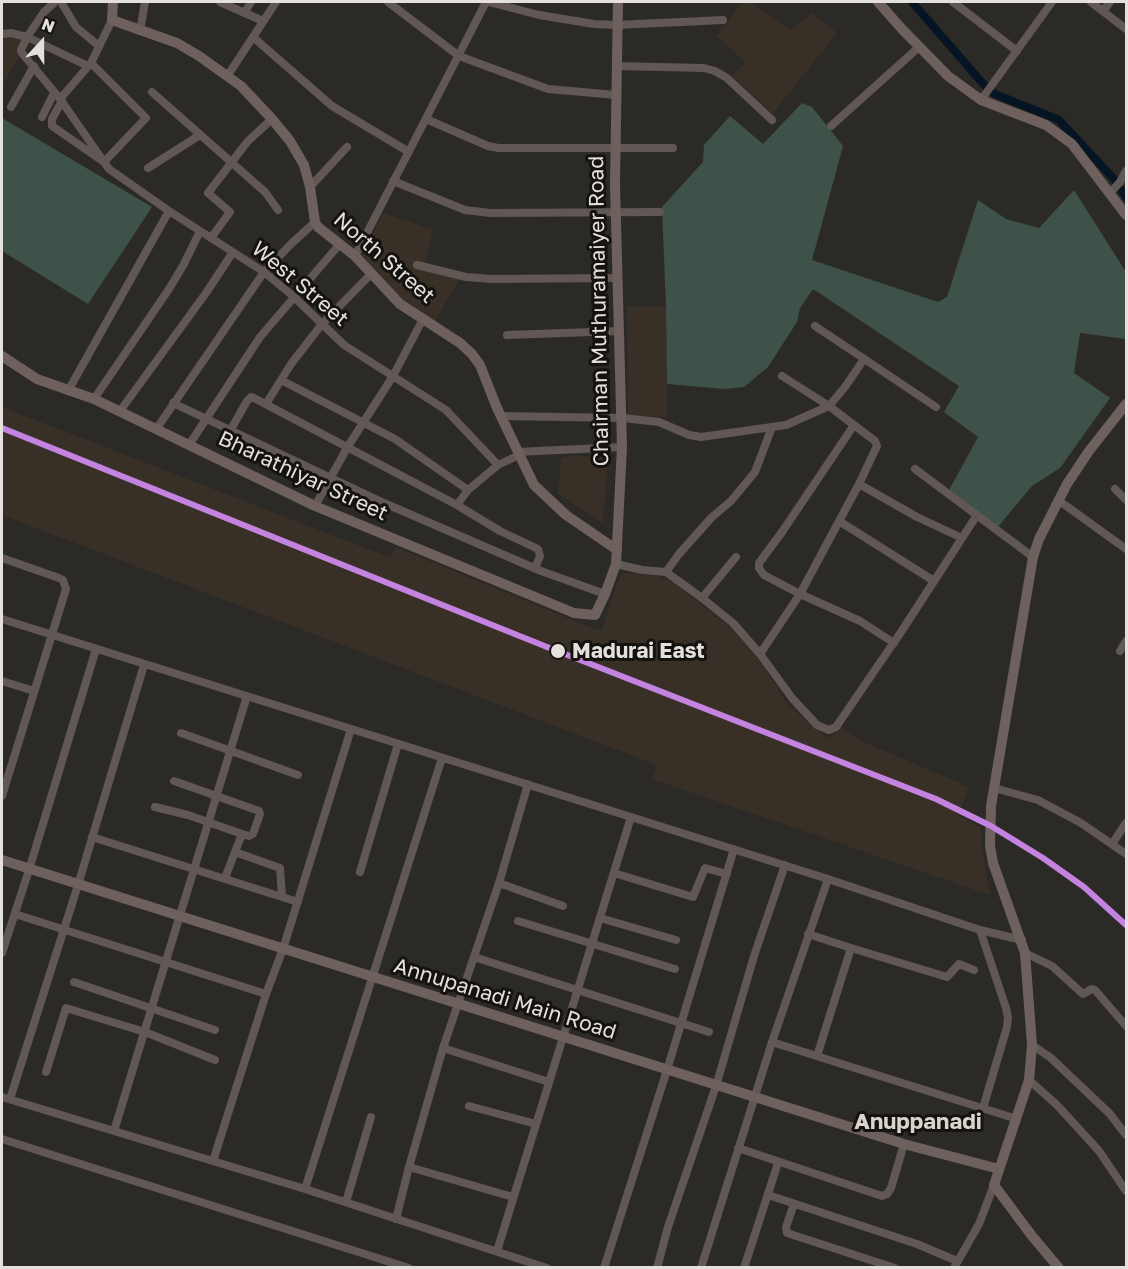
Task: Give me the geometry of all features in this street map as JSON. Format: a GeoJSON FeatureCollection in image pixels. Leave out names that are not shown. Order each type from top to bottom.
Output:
{"type":"FeatureCollection","features":[{"type":"Feature","properties":{"kind":"street"},"geometry":{"type":"LineString","coordinates":[[27,37],[44,12],[55,2]]}},
{"type":"Feature","properties":{"kind":"street"},"geometry":{"type":"LineString","coordinates":[[61,2],[76,27],[99,46]]}},
{"type":"Feature","properties":{"kind":"street"},"geometry":{"type":"LineString","coordinates":[[42,117],[89,65],[112,20],[112,2]]}},
{"type":"Feature","properties":{"kind":"street"},"geometry":{"type":"LineString","coordinates":[[141,31],[146,2]]}},
{"type":"Feature","properties":{"kind":"street"},"geometry":{"type":"LineString","coordinates":[[220,2],[264,21]]}},
{"type":"Feature","properties":{"kind":"street"},"geometry":{"type":"LineString","coordinates":[[245,12],[251,2]]}},
{"type":"Feature","properties":{"kind":"street"},"geometry":{"type":"LineString","coordinates":[[228,75],[276,2]]}},
{"type":"Feature","properties":{"kind":"street"},"geometry":{"type":"LineString","coordinates":[[388,2],[459,57],[548,89],[616,95]]}},
{"type":"Feature","properties":{"kind":"street"},"geometry":{"type":"LineString","coordinates":[[355,256],[488,2],[565,20],[617,25],[723,20]]}},
{"type":"Feature","properties":{"kind":"street","name":"Chairman Muthuramaiyer Road"},"geometry":{"type":"LineString","coordinates":[[595,615],[606,594],[616,564],[622,447],[616,212],[618,2]]}},
{"type":"Feature","properties":{"kind":"street"},"geometry":{"type":"LineString","coordinates":[[953,2],[1017,51]]}},
{"type":"Feature","properties":{"kind":"street"},"geometry":{"type":"LineString","coordinates":[[986,93],[1052,2]]}},
{"type":"Feature","properties":{"kind":"street"},"geometry":{"type":"LineString","coordinates":[[1091,2],[1126,29]]}},
{"type":"Feature","properties":{"kind":"street"},"geometry":{"type":"LineString","coordinates":[[1103,11],[1110,2]]}},
{"type":"Feature","properties":{"kind":"street"},"geometry":{"type":"LineString","coordinates":[[881,3],[948,76],[1046,124],[1072,144],[1115,188],[1126,215]]}},
{"type":"Feature","properties":{"kind":"street","name":"North Street"},"geometry":{"type":"LineString","coordinates":[[112,20],[177,44],[228,75],[272,119],[290,141],[304,165],[315,222],[339,245],[355,256],[400,304],[460,343],[472,354],[480,365],[500,416],[530,478],[566,515],[617,550]]}},
{"type":"Feature","properties":{"kind":"street"},"geometry":{"type":"LineString","coordinates":[[2,34],[10,33],[27,37],[89,65],[146,117],[104,162],[52,126],[59,98]]}},
{"type":"Feature","properties":{"kind":"street","name":"West Street"},"geometry":{"type":"LineString","coordinates":[[27,37],[21,50],[59,98],[109,169],[264,272],[293,296],[344,345],[446,410],[498,465]]}},
{"type":"Feature","properties":{"kind":"street"},"geometry":{"type":"LineString","coordinates":[[253,38],[332,106],[409,152]]}},
{"type":"Feature","properties":{"kind":"street"},"geometry":{"type":"LineString","coordinates":[[831,126],[919,47]]}},
{"type":"Feature","properties":{"kind":"street"},"geometry":{"type":"LineString","coordinates":[[11,107],[34,66]]}},
{"type":"Feature","properties":{"kind":"street"},"geometry":{"type":"LineString","coordinates":[[616,66],[704,68],[715,71],[727,78],[771,120]]}},
{"type":"Feature","properties":{"kind":"street"},"geometry":{"type":"LineString","coordinates":[[152,92],[265,192],[278,210]]}},
{"type":"Feature","properties":{"kind":"street"},"geometry":{"type":"LineString","coordinates":[[211,238],[230,212],[208,193],[248,141],[272,119]]}},
{"type":"Feature","properties":{"kind":"street"},"geometry":{"type":"LineString","coordinates":[[426,119],[498,148],[673,148]]}},
{"type":"Feature","properties":{"kind":"street"},"geometry":{"type":"LineString","coordinates":[[148,168],[200,135]]}},
{"type":"Feature","properties":{"kind":"street"},"geometry":{"type":"LineString","coordinates":[[310,187],[347,147]]}},
{"type":"Feature","properties":{"kind":"street"},"geometry":{"type":"LineString","coordinates":[[1115,188],[1126,171]]}},
{"type":"Feature","properties":{"kind":"street"},"geometry":{"type":"LineString","coordinates":[[393,181],[465,210],[490,213],[660,212]]}},
{"type":"Feature","properties":{"kind":"street"},"geometry":{"type":"LineString","coordinates":[[68,391],[169,211]]}},
{"type":"Feature","properties":{"kind":"street"},"geometry":{"type":"LineString","coordinates":[[157,428],[264,272],[315,222]]}},
{"type":"Feature","properties":{"kind":"street"},"geometry":{"type":"LineString","coordinates":[[94,399],[169,290],[200,231]]}},
{"type":"Feature","properties":{"kind":"street"},"geometry":{"type":"LineString","coordinates":[[189,445],[260,337],[339,245]]}},
{"type":"Feature","properties":{"kind":"street"},"geometry":{"type":"LineString","coordinates":[[120,411],[233,252]]}},
{"type":"Feature","properties":{"kind":"street"},"geometry":{"type":"LineString","coordinates":[[417,265],[466,277],[492,279],[617,278]]}},
{"type":"Feature","properties":{"kind":"street"},"geometry":{"type":"LineString","coordinates":[[266,404],[291,364],[322,324],[371,274]]}},
{"type":"Feature","properties":{"kind":"street"},"geometry":{"type":"LineString","coordinates":[[315,506],[347,448],[393,376],[423,319]]}},
{"type":"Feature","properties":{"kind":"street"},"geometry":{"type":"LineString","coordinates":[[815,326],[936,407]]}},
{"type":"Feature","properties":{"kind":"street"},"geometry":{"type":"LineString","coordinates":[[507,335],[620,331]]}},
{"type":"Feature","properties":{"kind":"street","name":"Bharathiyar Street"},"geometry":{"type":"LineString","coordinates":[[2,356],[37,379],[94,399],[315,506],[574,613],[595,615]]}},
{"type":"Feature","properties":{"kind":"street"},"geometry":{"type":"LineString","coordinates":[[500,416],[622,418],[658,422],[689,435],[701,437],[786,425],[829,406],[864,359]]}},
{"type":"Feature","properties":{"kind":"street"},"geometry":{"type":"LineString","coordinates":[[760,654],[800,594],[877,446],[875,441],[829,406],[782,376]]}},
{"type":"Feature","properties":{"kind":"street"},"geometry":{"type":"LineString","coordinates":[[280,380],[365,422],[422,456],[468,490]]}},
{"type":"Feature","properties":{"kind":"street"},"geometry":{"type":"LineString","coordinates":[[230,431],[249,398],[254,398],[456,505],[500,531],[538,549],[540,556],[535,568]]}},
{"type":"Feature","properties":{"kind":"street"},"geometry":{"type":"LineString","coordinates":[[173,403],[266,446],[330,479],[535,568],[606,594]]}},
{"type":"Feature","properties":{"kind":"street"},"geometry":{"type":"LineString","coordinates":[[768,1196],[917,1244],[955,1264],[979,1224],[1029,1080],[1032,1045],[1025,953],[1022,939],[993,863],[990,846],[991,806],[1033,556],[1058,500],[1089,451],[1126,404]]}},
{"type":"Feature","properties":{"kind":"street"},"geometry":{"type":"LineString","coordinates":[[854,425],[782,532],[759,562],[759,568],[764,575],[860,621],[894,643]]}},
{"type":"Feature","properties":{"kind":"street"},"geometry":{"type":"LineString","coordinates":[[666,572],[679,554],[712,517],[731,501],[755,472],[772,427]]}},
{"type":"Feature","properties":{"kind":"street"},"geometry":{"type":"LineString","coordinates":[[456,505],[468,490],[498,465],[519,453],[622,447]]}},
{"type":"Feature","properties":{"kind":"street"},"geometry":{"type":"LineString","coordinates":[[915,469],[1033,556]]}},
{"type":"Feature","properties":{"kind":"street"},"geometry":{"type":"LineString","coordinates":[[859,484],[916,517],[962,538]]}},
{"type":"Feature","properties":{"kind":"street"},"geometry":{"type":"LineString","coordinates":[[1115,489],[1126,500]]}},
{"type":"Feature","properties":{"kind":"street"},"geometry":{"type":"LineString","coordinates":[[1058,500],[1126,549]]}},
{"type":"Feature","properties":{"kind":"street"},"geometry":{"type":"LineString","coordinates":[[616,564],[642,570],[666,572],[702,597],[734,623],[792,698],[817,725],[829,729],[836,727],[894,643],[976,515]]}},
{"type":"Feature","properties":{"kind":"street"},"geometry":{"type":"LineString","coordinates":[[839,520],[934,581]]}},
{"type":"Feature","properties":{"kind":"street"},"geometry":{"type":"LineString","coordinates":[[702,597],[736,557]]}},
{"type":"Feature","properties":{"kind":"street"},"geometry":{"type":"LineString","coordinates":[[2,558],[63,580],[66,589],[2,795]]}},
{"type":"Feature","properties":{"kind":"street"},"geometry":{"type":"LineString","coordinates":[[2,619],[785,865],[980,930],[1022,939]]}},
{"type":"Feature","properties":{"kind":"street"},"geometry":{"type":"LineString","coordinates":[[1120,651],[1126,641]]}},
{"type":"Feature","properties":{"kind":"street"},"geometry":{"type":"LineString","coordinates":[[2,953],[96,649]]}},
{"type":"Feature","properties":{"kind":"street"},"geometry":{"type":"LineString","coordinates":[[144,665],[64,929],[6,1098],[305,1189],[547,1268]]}},
{"type":"Feature","properties":{"kind":"street"},"geometry":{"type":"LineString","coordinates":[[2,681],[34,692]]}},
{"type":"Feature","properties":{"kind":"street"},"geometry":{"type":"LineString","coordinates":[[114,1131],[247,696]]}},
{"type":"Feature","properties":{"kind":"street"},"geometry":{"type":"LineString","coordinates":[[213,1161],[283,950],[351,729]]}},
{"type":"Feature","properties":{"kind":"street"},"geometry":{"type":"LineString","coordinates":[[181,733],[298,775]]}},
{"type":"Feature","properties":{"kind":"street"},"geometry":{"type":"LineString","coordinates":[[360,872],[398,744]]}},
{"type":"Feature","properties":{"kind":"street"},"geometry":{"type":"LineString","coordinates":[[305,1189],[442,758]]}},
{"type":"Feature","properties":{"kind":"street"},"geometry":{"type":"LineString","coordinates":[[155,807],[249,836],[253,834],[259,811],[174,782]]}},
{"type":"Feature","properties":{"kind":"street"},"geometry":{"type":"LineString","coordinates":[[396,1219],[443,1048],[528,784]]}},
{"type":"Feature","properties":{"kind":"street"},"geometry":{"type":"LineString","coordinates":[[994,788],[1038,800],[1081,823],[1126,854]]}},
{"type":"Feature","properties":{"kind":"street"},"geometry":{"type":"LineString","coordinates":[[497,1251],[631,817]]}},
{"type":"Feature","properties":{"kind":"street"},"geometry":{"type":"LineString","coordinates":[[1112,844],[1126,823]]}},
{"type":"Feature","properties":{"kind":"street"},"geometry":{"type":"LineString","coordinates":[[225,878],[242,834]]}},
{"type":"Feature","properties":{"kind":"street"},"geometry":{"type":"LineString","coordinates":[[92,837],[298,902]]}},
{"type":"Feature","properties":{"kind":"street"},"geometry":{"type":"LineString","coordinates":[[604,1268],[734,849]]}},
{"type":"Feature","properties":{"kind":"street"},"geometry":{"type":"LineString","coordinates":[[235,852],[280,868],[282,896]]}},
{"type":"Feature","properties":{"kind":"street","name":"Annupanadi Main Road"},"geometry":{"type":"LineString","coordinates":[[2,860],[716,1086],[904,1144],[999,1169]]}},
{"type":"Feature","properties":{"kind":"street"},"geometry":{"type":"LineString","coordinates":[[657,1268],[668,1227],[716,1086],[754,956],[785,865]]}},
{"type":"Feature","properties":{"kind":"street"},"geometry":{"type":"LineString","coordinates":[[614,873],[693,897],[705,868],[727,874]]}},
{"type":"Feature","properties":{"kind":"street"},"geometry":{"type":"LineString","coordinates":[[701,1268],[772,1042],[828,879]]}},
{"type":"Feature","properties":{"kind":"street"},"geometry":{"type":"LineString","coordinates":[[498,883],[563,906]]}},
{"type":"Feature","properties":{"kind":"street"},"geometry":{"type":"LineString","coordinates":[[15,914],[267,994]]}},
{"type":"Feature","properties":{"kind":"street"},"geometry":{"type":"LineString","coordinates":[[600,918],[676,939]]}},
{"type":"Feature","properties":{"kind":"street"},"geometry":{"type":"LineString","coordinates":[[518,921],[675,969]]}},
{"type":"Feature","properties":{"kind":"street"},"geometry":{"type":"LineString","coordinates":[[980,930],[1008,1018],[983,1108]]}},
{"type":"Feature","properties":{"kind":"street"},"geometry":{"type":"LineString","coordinates":[[808,934],[943,977],[949,976],[959,964],[974,970]]}},
{"type":"Feature","properties":{"kind":"street"},"geometry":{"type":"LineString","coordinates":[[817,1056],[850,948]]}},
{"type":"Feature","properties":{"kind":"street"},"geometry":{"type":"LineString","coordinates":[[1025,953],[1052,966],[1083,994],[1093,989],[1126,1026]]}},
{"type":"Feature","properties":{"kind":"street"},"geometry":{"type":"LineString","coordinates":[[474,957],[709,1032]]}},
{"type":"Feature","properties":{"kind":"street"},"geometry":{"type":"LineString","coordinates":[[74,982],[215,1030]]}},
{"type":"Feature","properties":{"kind":"street"},"geometry":{"type":"LineString","coordinates":[[46,1072],[66,1008],[145,1032],[215,1060]]}},
{"type":"Feature","properties":{"kind":"street"},"geometry":{"type":"LineString","coordinates":[[772,1042],[1017,1119]]}},
{"type":"Feature","properties":{"kind":"street"},"geometry":{"type":"LineString","coordinates":[[1032,1045],[1059,1066],[1126,1132]]}},
{"type":"Feature","properties":{"kind":"street"},"geometry":{"type":"LineString","coordinates":[[443,1048],[549,1082]]}},
{"type":"Feature","properties":{"kind":"street"},"geometry":{"type":"LineString","coordinates":[[1029,1080],[1058,1105],[1099,1151],[1126,1191]]}},
{"type":"Feature","properties":{"kind":"street"},"geometry":{"type":"LineString","coordinates":[[469,1106],[536,1124]]}},
{"type":"Feature","properties":{"kind":"street"},"geometry":{"type":"LineString","coordinates":[[346,1202],[371,1117]]}},
{"type":"Feature","properties":{"kind":"street"},"geometry":{"type":"LineString","coordinates":[[2,1139],[409,1268]]}},
{"type":"Feature","properties":{"kind":"street"},"geometry":{"type":"LineString","coordinates":[[738,1148],[882,1196],[887,1194],[891,1188],[904,1144]]}},
{"type":"Feature","properties":{"kind":"street"},"geometry":{"type":"LineString","coordinates":[[744,1268],[778,1163]]}},
{"type":"Feature","properties":{"kind":"street"},"geometry":{"type":"LineString","coordinates":[[410,1167],[513,1197]]}},
{"type":"Feature","properties":{"kind":"street"},"geometry":{"type":"LineString","coordinates":[[994,1185],[1059,1268]]}},
{"type":"Feature","properties":{"kind":"street"},"geometry":{"type":"LineString","coordinates":[[794,1204],[786,1227],[787,1233],[895,1268]]}},
{"type":"Feature","properties":{"kind":"shaded area"},"geometry":{"type":"Polygon","coordinates":[[[743,2],[750,2],[792,30],[812,13],[837,33],[773,113],[732,76],[746,62],[716,36],[743,2]]]}},
{"type":"Feature","properties":{"kind":"shaded area"},"geometry":{"type":"Polygon","coordinates":[[[2,35],[28,41],[2,86],[2,35]]]}},
{"type":"Feature","properties":{"kind":"shaded area"},"geometry":{"type":"Polygon","coordinates":[[[384,213],[433,230],[423,270],[459,280],[434,323],[398,298],[361,255],[384,213]]]}},
{"type":"Feature","properties":{"kind":"shaded area"},"geometry":{"type":"Polygon","coordinates":[[[627,306],[666,307],[667,417],[628,416],[627,306]]]}},
{"type":"Feature","properties":{"kind":"shaded area"},"geometry":{"type":"Polygon","coordinates":[[[2,407],[391,558],[395,547],[601,631],[621,573],[658,576],[675,584],[731,628],[756,655],[789,706],[825,736],[830,738],[841,727],[866,743],[969,787],[958,815],[981,828],[981,843],[990,895],[652,779],[657,765],[2,515],[2,407]]]}},
{"type":"Feature","properties":{"kind":"shaded area"},"geometry":{"type":"Polygon","coordinates":[[[608,455],[603,523],[558,494],[561,457],[608,455]]]}},
{"type":"Feature","properties":{"kind":"green space"},"geometry":{"type":"Polygon","coordinates":[[[802,103],[812,107],[843,146],[812,260],[938,302],[947,297],[978,200],[1006,219],[1039,228],[1074,190],[1126,272],[1126,339],[1080,333],[1074,373],[1110,398],[1060,468],[1032,486],[997,528],[948,492],[978,437],[944,412],[959,386],[813,289],[800,308],[797,322],[768,367],[744,387],[725,389],[667,384],[662,207],[703,162],[704,145],[730,116],[763,144],[802,103]]]}},
{"type":"Feature","properties":{"kind":"green space"},"geometry":{"type":"Polygon","coordinates":[[[2,118],[152,207],[88,304],[2,251],[2,118]]]}},
{"type":"Feature","properties":{"kind":"waterway"},"geometry":{"type":"LineString","coordinates":[[912,2],[986,87],[995,94],[1059,120],[1113,178],[1126,197]]}},
{"type":"Feature","properties":{"kind":"transit line"},"geometry":{"type":"LineString","coordinates":[[2,428],[547,647],[936,799],[991,826],[1043,858],[1084,887],[1126,925]]}},
{"type":"Feature","properties":{"kind":"place","name":"Madurai East"},"geometry":{"type":"Point","coordinates":[558,651]}},
{"type":"Feature","properties":{"kind":"district","name":"Anuppanadi"},"geometry":{"type":"Point","coordinates":[918,1122]}}]}
